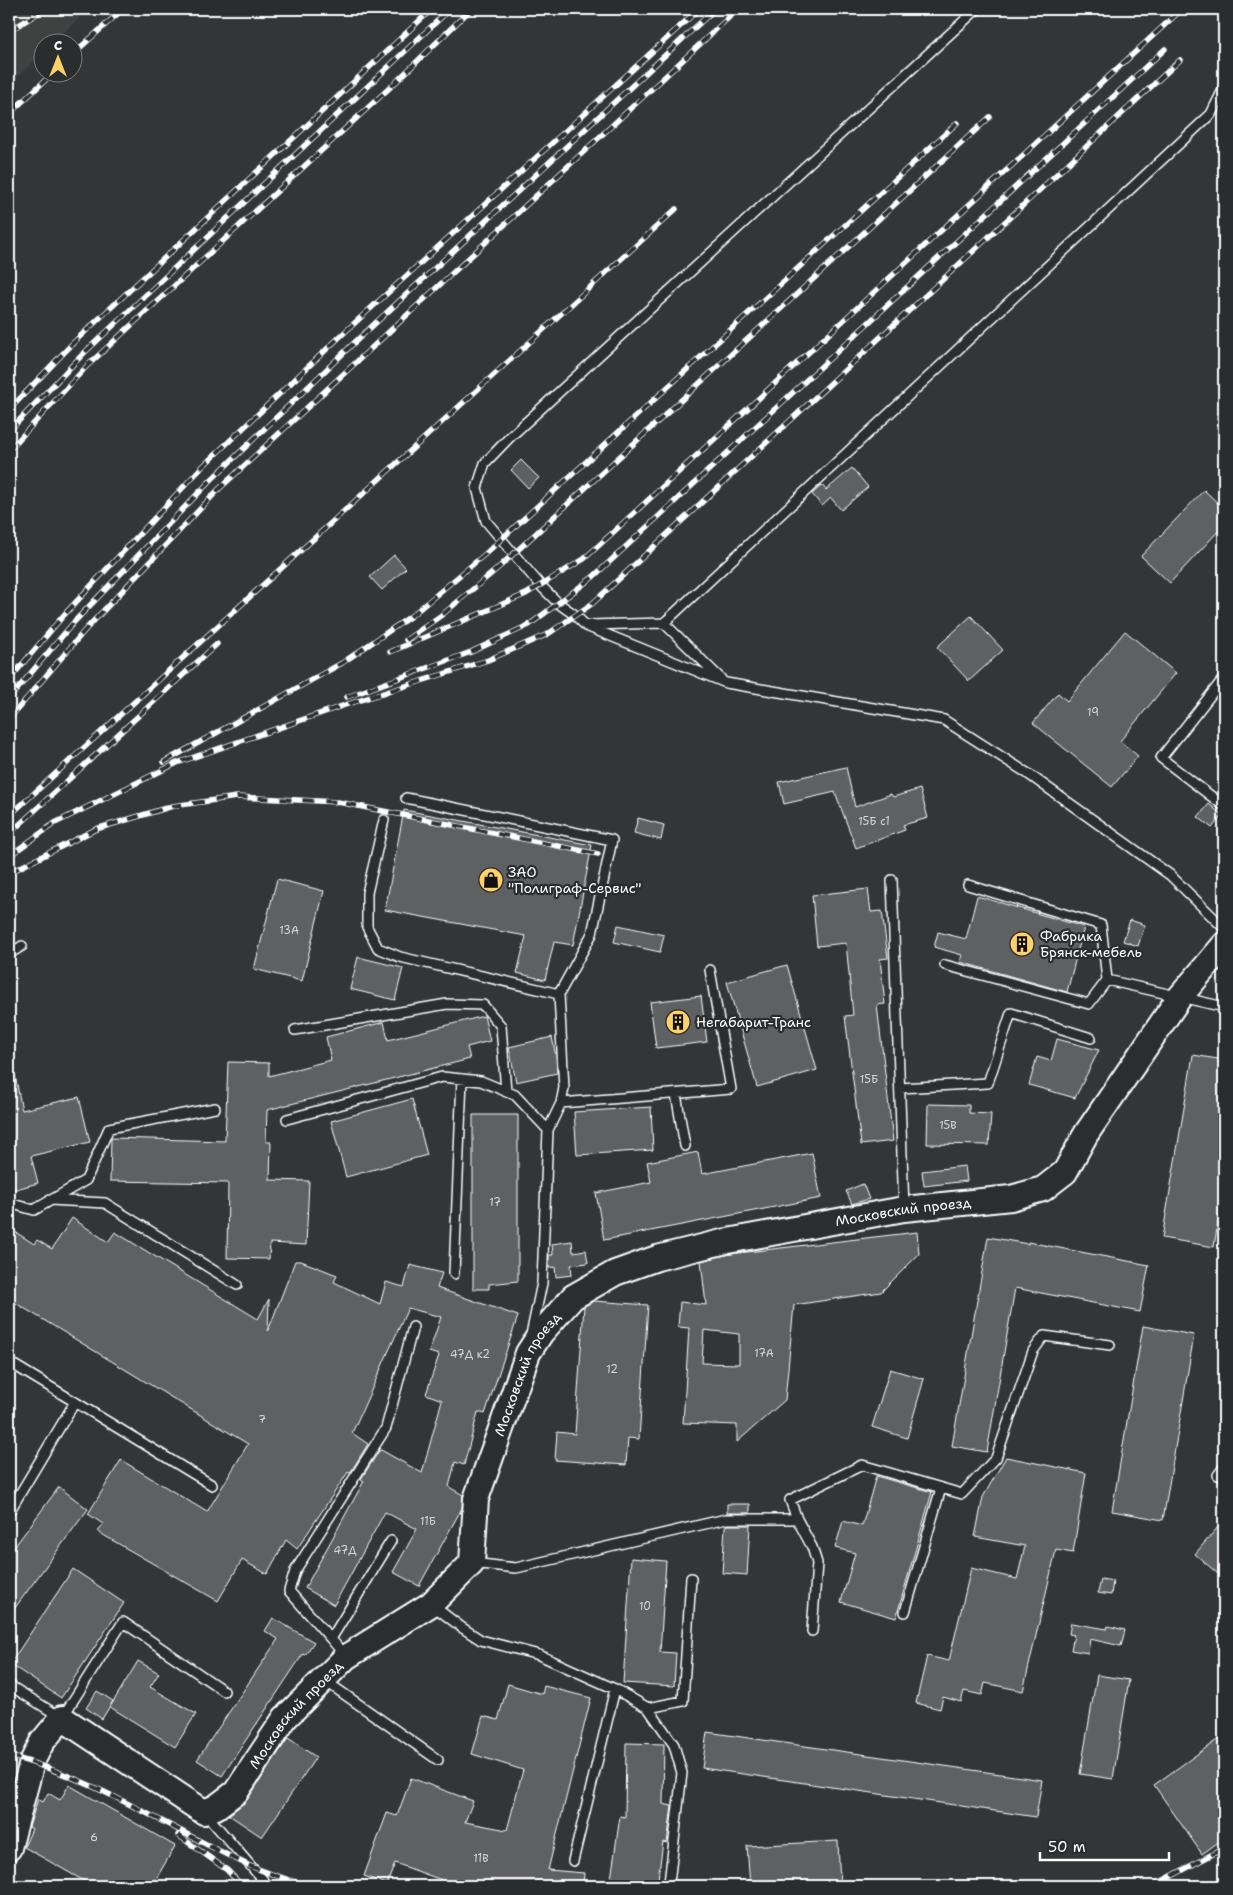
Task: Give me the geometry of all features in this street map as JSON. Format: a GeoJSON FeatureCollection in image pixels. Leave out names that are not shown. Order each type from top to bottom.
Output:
{"type":"FeatureCollection","features":[{"type":"Feature","properties":{"kind":"street","name":"Московский проезд"},"geometry":{"type":"LineString","coordinates":[[204,1812],[216,1807],[236,1792],[285,1718],[346,1657],[431,1604],[472,1563],[476,1498],[528,1353],[541,1332],[573,1297],[615,1273],[657,1258],[722,1242],[904,1209],[1011,1198],[1043,1189],[1065,1172],[1086,1134],[1179,998],[1224,945]]}},
{"type":"Feature","properties":{"kind":"street"},"geometry":{"type":"LineString","coordinates":[[9,1848],[16,1791],[42,1742],[62,1718],[204,1812]]}},
{"type":"Feature","properties":{"kind":"lane"},"geometry":{"type":"LineString","coordinates":[[977,9],[510,437],[484,463],[477,488],[486,521],[540,585],[586,626],[726,683],[944,720],[1027,773],[1170,875],[1224,928]]}},
{"type":"Feature","properties":{"kind":"lane"},"geometry":{"type":"LineString","coordinates":[[586,626],[664,623],[1211,114],[1224,88]]}},
{"type":"Feature","properties":{"kind":"lane"},"geometry":{"type":"LineString","coordinates":[[664,623],[726,683]]}},
{"type":"Feature","properties":{"kind":"lane"},"geometry":{"type":"LineString","coordinates":[[1224,678],[1161,758],[1224,806]]}},
{"type":"Feature","properties":{"kind":"lane"},"geometry":{"type":"LineString","coordinates":[[406,798],[612,840],[592,934],[559,994],[564,1088],[561,1103],[548,1130],[542,1283],[528,1353]]}},
{"type":"Feature","properties":{"kind":"lane"},"geometry":{"type":"LineString","coordinates":[[384,820],[367,894],[367,927],[378,948],[400,957],[559,994]]}},
{"type":"Feature","properties":{"kind":"lane"},"geometry":{"type":"LineString","coordinates":[[892,880],[904,1209]]}},
{"type":"Feature","properties":{"kind":"lane"},"geometry":{"type":"LineString","coordinates":[[945,965],[1089,1004],[1107,980],[1101,925],[968,885]]}},
{"type":"Feature","properties":{"kind":"lane"},"geometry":{"type":"LineString","coordinates":[[9,954],[22,946]]}},
{"type":"Feature","properties":{"kind":"lane"},"geometry":{"type":"LineString","coordinates":[[561,1103],[731,1089],[710,970]]}},
{"type":"Feature","properties":{"kind":"lane"},"geometry":{"type":"LineString","coordinates":[[1107,980],[1224,1007]]}},
{"type":"Feature","properties":{"kind":"lane"},"geometry":{"type":"LineString","coordinates":[[295,1030],[447,1004],[483,1005],[501,1026],[506,1092]]}},
{"type":"Feature","properties":{"kind":"lane"},"geometry":{"type":"LineString","coordinates":[[900,1088],[988,1083],[1010,1012],[1091,1038]]}},
{"type":"Feature","properties":{"kind":"lane"},"geometry":{"type":"LineString","coordinates":[[287,1119],[442,1077],[481,1081],[515,1095],[548,1130]]}},
{"type":"Feature","properties":{"kind":"lane"},"geometry":{"type":"LineString","coordinates":[[454,1274],[462,1079]]}},
{"type":"Feature","properties":{"kind":"lane"},"geometry":{"type":"LineString","coordinates":[[676,1094],[685,1146]]}},
{"type":"Feature","properties":{"kind":"lane"},"geometry":{"type":"LineString","coordinates":[[9,1203],[34,1210],[86,1180],[109,1128],[215,1108]]}},
{"type":"Feature","properties":{"kind":"lane"},"geometry":{"type":"LineString","coordinates":[[50,1200],[105,1203],[237,1285]]}},
{"type":"Feature","properties":{"kind":"lane"},"geometry":{"type":"LineString","coordinates":[[346,1657],[289,1591],[295,1571],[386,1428],[413,1327]]}},
{"type":"Feature","properties":{"kind":"lane"},"geometry":{"type":"LineString","coordinates":[[812,1630],[817,1563],[812,1547],[797,1519],[790,1500],[862,1465],[962,1494],[996,1458],[1032,1351],[1044,1336],[1110,1345]]}},
{"type":"Feature","properties":{"kind":"lane"},"geometry":{"type":"LineString","coordinates":[[9,1362],[212,1485]]}},
{"type":"Feature","properties":{"kind":"lane"},"geometry":{"type":"LineString","coordinates":[[9,1512],[75,1402]]}},
{"type":"Feature","properties":{"kind":"lane"},"geometry":{"type":"LineString","coordinates":[[905,1612],[941,1488]]}},
{"type":"Feature","properties":{"kind":"lane"},"geometry":{"type":"LineString","coordinates":[[472,1563],[516,1568],[726,1519],[797,1519]]}},
{"type":"Feature","properties":{"kind":"lane"},"geometry":{"type":"LineString","coordinates":[[331,1639],[391,1541]]}},
{"type":"Feature","properties":{"kind":"lane"},"geometry":{"type":"LineString","coordinates":[[648,1708],[683,1702],[691,1578]]}},
{"type":"Feature","properties":{"kind":"lane"},"geometry":{"type":"LineString","coordinates":[[431,1604],[481,1640],[539,1655],[615,1689],[648,1708],[674,1745],[682,1773],[669,1883]]}},
{"type":"Feature","properties":{"kind":"lane"},"geometry":{"type":"LineString","coordinates":[[9,1685],[62,1718],[123,1622],[224,1691]]}},
{"type":"Feature","properties":{"kind":"lane"},"geometry":{"type":"LineString","coordinates":[[324,1680],[438,1760]]}},
{"type":"Feature","properties":{"kind":"lane"},"geometry":{"type":"LineString","coordinates":[[573,1861],[615,1689]]}},
{"type":"Feature","properties":{"kind":"lane"},"geometry":{"type":"LineString","coordinates":[[204,1812],[268,1886]]}},
{"type":"Feature","properties":{"kind":"shaded area"},"geometry":{"type":"Polygon","coordinates":[[[9,9],[89,9],[64,32],[32,32],[32,63],[9,85],[9,9]]]}},
{"type":"Feature","properties":{"kind":"building"},"geometry":{"type":"Polygon","coordinates":[[[521,460],[539,478],[528,488],[511,470],[521,460]]]}},
{"type":"Feature","properties":{"kind":"building"},"geometry":{"type":"Polygon","coordinates":[[[852,468],[868,487],[841,510],[831,498],[822,506],[812,494],[822,485],[826,490],[852,468]]]}},
{"type":"Feature","properties":{"kind":"building"},"geometry":{"type":"Polygon","coordinates":[[[1204,490],[1224,509],[1224,525],[1170,583],[1141,556],[1204,490]]]}},
{"type":"Feature","properties":{"kind":"building"},"geometry":{"type":"Polygon","coordinates":[[[394,555],[406,568],[382,590],[370,577],[394,555]]]}},
{"type":"Feature","properties":{"kind":"building"},"geometry":{"type":"Polygon","coordinates":[[[971,616],[1003,650],[969,681],[937,647],[971,616]]]}},
{"type":"Feature","properties":{"kind":"building"},"geometry":{"type":"Polygon","coordinates":[[[1125,631],[1176,673],[1120,741],[1138,756],[1112,787],[1033,723],[1058,693],[1067,701],[1125,631]]]}},
{"type":"Feature","properties":{"kind":"building"},"geometry":{"type":"Polygon","coordinates":[[[846,767],[855,807],[891,794],[893,797],[920,789],[928,818],[903,825],[905,830],[856,848],[835,792],[784,804],[779,782],[846,767]]]}},
{"type":"Feature","properties":{"kind":"building"},"geometry":{"type":"Polygon","coordinates":[[[1209,804],[1222,815],[1212,828],[1198,817],[1209,804]]]}},
{"type":"Feature","properties":{"kind":"building"},"geometry":{"type":"Polygon","coordinates":[[[404,810],[592,845],[573,945],[554,942],[545,980],[517,973],[526,936],[385,910],[404,810]]]}},
{"type":"Feature","properties":{"kind":"building"},"geometry":{"type":"Polygon","coordinates":[[[638,818],[664,825],[661,840],[634,833],[638,818]]]}},
{"type":"Feature","properties":{"kind":"building"},"geometry":{"type":"Polygon","coordinates":[[[277,879],[324,891],[302,981],[254,969],[277,879]]]}},
{"type":"Feature","properties":{"kind":"building"},"geometry":{"type":"Polygon","coordinates":[[[868,889],[871,912],[882,911],[888,958],[880,959],[885,1004],[877,1005],[893,1141],[861,1145],[845,1016],[853,1015],[846,943],[817,946],[812,895],[868,889]]]}},
{"type":"Feature","properties":{"kind":"building","name":"Фабрика Брянск-мебель"},"geometry":{"type":"Polygon","coordinates":[[[977,896],[1084,927],[1067,992],[960,962],[962,955],[934,947],[938,932],[966,939],[977,896]]]}},
{"type":"Feature","properties":{"kind":"building"},"geometry":{"type":"Polygon","coordinates":[[[1130,920],[1145,925],[1138,946],[1123,941],[1130,920]]]}},
{"type":"Feature","properties":{"kind":"building"},"geometry":{"type":"Polygon","coordinates":[[[618,925],[664,935],[660,952],[614,942],[618,925]]]}},
{"type":"Feature","properties":{"kind":"building"},"geometry":{"type":"Polygon","coordinates":[[[358,957],[403,968],[395,1000],[350,989],[358,957]]]}},
{"type":"Feature","properties":{"kind":"building"},"geometry":{"type":"Polygon","coordinates":[[[787,965],[817,1070],[757,1087],[727,982],[787,965]]]}},
{"type":"Feature","properties":{"kind":"building","name":"Негабарит-Транс"},"geometry":{"type":"Polygon","coordinates":[[[701,996],[707,1042],[656,1048],[650,1002],[701,996]]]}},
{"type":"Feature","properties":{"kind":"building"},"geometry":{"type":"Polygon","coordinates":[[[484,1016],[490,1041],[467,1047],[470,1059],[267,1110],[266,1142],[271,1142],[270,1180],[309,1181],[306,1245],[270,1243],[269,1259],[227,1258],[228,1183],[110,1181],[111,1138],[225,1141],[228,1062],[269,1063],[269,1076],[331,1060],[326,1037],[384,1022],[388,1040],[484,1016]]]}},
{"type":"Feature","properties":{"kind":"building"},"geometry":{"type":"Polygon","coordinates":[[[552,1037],[557,1073],[516,1082],[509,1047],[552,1037]]]}},
{"type":"Feature","properties":{"kind":"building"},"geometry":{"type":"Polygon","coordinates":[[[1057,1039],[1099,1050],[1075,1098],[1029,1085],[1037,1057],[1051,1061],[1057,1039]]]}},
{"type":"Feature","properties":{"kind":"building"},"geometry":{"type":"Polygon","coordinates":[[[1193,1055],[1224,1060],[1224,1185],[1214,1247],[1162,1238],[1193,1055]]]}},
{"type":"Feature","properties":{"kind":"building"},"geometry":{"type":"Polygon","coordinates":[[[15,1075],[22,1110],[79,1097],[90,1142],[31,1156],[38,1183],[9,1191],[9,1076],[15,1075]]]}},
{"type":"Feature","properties":{"kind":"building"},"geometry":{"type":"Polygon","coordinates":[[[412,1099],[427,1155],[346,1177],[331,1121],[412,1099]]]}},
{"type":"Feature","properties":{"kind":"building"},"geometry":{"type":"Polygon","coordinates":[[[928,1104],[969,1105],[969,1113],[991,1114],[989,1145],[927,1144],[928,1104]]]}},
{"type":"Feature","properties":{"kind":"building"},"geometry":{"type":"Polygon","coordinates":[[[651,1107],[653,1150],[577,1155],[574,1112],[651,1107]]]}},
{"type":"Feature","properties":{"kind":"building"},"geometry":{"type":"Polygon","coordinates":[[[473,1115],[518,1115],[518,1281],[489,1284],[489,1289],[473,1289],[473,1115]]]}},
{"type":"Feature","properties":{"kind":"building"},"geometry":{"type":"Polygon","coordinates":[[[698,1152],[702,1174],[812,1153],[821,1198],[604,1240],[596,1193],[651,1182],[647,1162],[698,1152]]]}},
{"type":"Feature","properties":{"kind":"building"},"geometry":{"type":"Polygon","coordinates":[[[965,1166],[967,1181],[924,1186],[922,1171],[965,1166]]]}},
{"type":"Feature","properties":{"kind":"building"},"geometry":{"type":"Polygon","coordinates":[[[863,1184],[869,1199],[852,1204],[846,1191],[863,1184]]]}},
{"type":"Feature","properties":{"kind":"building"},"geometry":{"type":"Polygon","coordinates":[[[72,1218],[108,1242],[115,1232],[258,1319],[269,1299],[268,1331],[295,1261],[301,1261],[337,1275],[334,1282],[380,1304],[386,1282],[404,1287],[410,1265],[442,1273],[437,1288],[518,1316],[485,1414],[478,1412],[464,1465],[455,1462],[449,1487],[463,1495],[462,1508],[419,1586],[393,1572],[417,1529],[385,1512],[334,1605],[305,1588],[364,1481],[361,1479],[379,1451],[381,1450],[422,1473],[442,1400],[426,1394],[439,1355],[429,1352],[441,1317],[408,1308],[352,1433],[368,1444],[350,1473],[348,1472],[297,1549],[286,1540],[267,1574],[242,1560],[218,1601],[98,1532],[103,1524],[88,1514],[121,1460],[207,1512],[248,1444],[9,1299],[9,1228],[34,1244],[37,1240],[52,1249],[72,1218]]]}},
{"type":"Feature","properties":{"kind":"building"},"geometry":{"type":"Polygon","coordinates":[[[917,1232],[919,1254],[881,1292],[794,1305],[785,1400],[737,1442],[737,1425],[683,1423],[689,1328],[678,1327],[680,1302],[706,1305],[701,1261],[730,1254],[917,1232]],[[704,1330],[702,1363],[739,1364],[739,1334],[704,1330]]]}},
{"type":"Feature","properties":{"kind":"building"},"geometry":{"type":"Polygon","coordinates":[[[988,1237],[1028,1244],[1028,1242],[1149,1265],[1140,1312],[1015,1288],[987,1452],[952,1446],[988,1237]]]}},
{"type":"Feature","properties":{"kind":"building"},"geometry":{"type":"Polygon","coordinates":[[[572,1241],[573,1252],[586,1250],[588,1263],[571,1265],[572,1275],[556,1277],[555,1267],[549,1268],[549,1255],[553,1255],[552,1244],[572,1241]]]}},
{"type":"Feature","properties":{"kind":"building"},"geometry":{"type":"Polygon","coordinates":[[[594,1301],[648,1305],[639,1439],[628,1438],[626,1465],[555,1460],[557,1432],[575,1434],[584,1306],[594,1301]]]}},
{"type":"Feature","properties":{"kind":"building"},"geometry":{"type":"Polygon","coordinates":[[[1143,1326],[1194,1335],[1163,1520],[1112,1511],[1143,1326]]]}},
{"type":"Feature","properties":{"kind":"building"},"geometry":{"type":"Polygon","coordinates":[[[890,1369],[924,1379],[907,1438],[872,1427],[890,1369]]]}},
{"type":"Feature","properties":{"kind":"building"},"geometry":{"type":"Polygon","coordinates":[[[1006,1457],[1086,1473],[1073,1553],[1056,1550],[1023,1691],[985,1683],[982,1695],[964,1691],[961,1702],[943,1697],[940,1709],[916,1703],[927,1656],[949,1661],[971,1568],[1017,1579],[1025,1546],[975,1537],[983,1497],[1006,1457]]]}},
{"type":"Feature","properties":{"kind":"building"},"geometry":{"type":"Polygon","coordinates":[[[876,1476],[932,1492],[896,1618],[841,1602],[855,1553],[835,1548],[843,1521],[862,1526],[876,1476]]]}},
{"type":"Feature","properties":{"kind":"building"},"geometry":{"type":"Polygon","coordinates":[[[59,1487],[88,1509],[9,1616],[9,1554],[59,1487]]]}},
{"type":"Feature","properties":{"kind":"building"},"geometry":{"type":"Polygon","coordinates":[[[727,1504],[750,1504],[750,1513],[727,1513],[727,1504]]]}},
{"type":"Feature","properties":{"kind":"building"},"geometry":{"type":"Polygon","coordinates":[[[1224,1520],[1224,1579],[1195,1554],[1224,1520]]]}},
{"type":"Feature","properties":{"kind":"building"},"geometry":{"type":"Polygon","coordinates":[[[727,1525],[750,1525],[747,1575],[722,1573],[725,1527],[727,1525]]]}},
{"type":"Feature","properties":{"kind":"building"},"geometry":{"type":"Polygon","coordinates":[[[631,1558],[666,1561],[660,1652],[676,1653],[674,1686],[623,1683],[631,1558]]]}},
{"type":"Feature","properties":{"kind":"building"},"geometry":{"type":"Polygon","coordinates":[[[73,1569],[124,1603],[61,1698],[10,1664],[73,1569]]]}},
{"type":"Feature","properties":{"kind":"building"},"geometry":{"type":"Polygon","coordinates":[[[1101,1579],[1113,1581],[1111,1595],[1098,1593],[1101,1579]]]}},
{"type":"Feature","properties":{"kind":"building"},"geometry":{"type":"Polygon","coordinates":[[[273,1618],[314,1642],[305,1655],[303,1654],[222,1776],[197,1760],[278,1639],[265,1631],[273,1618]]]}},
{"type":"Feature","properties":{"kind":"building"},"geometry":{"type":"Polygon","coordinates":[[[1071,1623],[1107,1629],[1108,1626],[1125,1630],[1121,1646],[1090,1639],[1088,1653],[1071,1650],[1074,1635],[1069,1634],[1071,1623]]]}},
{"type":"Feature","properties":{"kind":"building"},"geometry":{"type":"Polygon","coordinates":[[[138,1661],[159,1673],[150,1687],[196,1714],[175,1747],[110,1707],[138,1661]]]}},
{"type":"Feature","properties":{"kind":"building"},"geometry":{"type":"Polygon","coordinates":[[[1097,1675],[1129,1680],[1113,1779],[1080,1774],[1097,1675]]]}},
{"type":"Feature","properties":{"kind":"building"},"geometry":{"type":"Polygon","coordinates":[[[508,1684],[542,1694],[544,1686],[591,1698],[548,1870],[584,1873],[583,1886],[458,1886],[395,1863],[387,1884],[364,1876],[387,1813],[397,1816],[411,1778],[473,1801],[465,1822],[507,1830],[523,1770],[472,1754],[483,1716],[498,1720],[508,1684]]]}},
{"type":"Feature","properties":{"kind":"building"},"geometry":{"type":"Polygon","coordinates":[[[97,1691],[113,1701],[102,1719],[86,1708],[97,1691]]]}},
{"type":"Feature","properties":{"kind":"building"},"geometry":{"type":"Polygon","coordinates":[[[707,1732],[1042,1780],[1036,1817],[702,1768],[707,1732]]]}},
{"type":"Feature","properties":{"kind":"building"},"geometry":{"type":"Polygon","coordinates":[[[1224,1735],[1224,1838],[1202,1854],[1154,1785],[1224,1735]]]}},
{"type":"Feature","properties":{"kind":"building"},"geometry":{"type":"Polygon","coordinates":[[[288,1738],[316,1757],[262,1837],[229,1815],[247,1800],[288,1738]]]}},
{"type":"Feature","properties":{"kind":"building"},"geometry":{"type":"Polygon","coordinates":[[[626,1743],[664,1744],[663,1804],[672,1806],[667,1843],[663,1842],[657,1886],[610,1886],[620,1816],[625,1817],[626,1743]]]}},
{"type":"Feature","properties":{"kind":"building"},"geometry":{"type":"Polygon","coordinates":[[[69,1785],[175,1846],[152,1886],[93,1886],[24,1847],[32,1829],[29,1827],[38,1799],[43,1802],[48,1793],[60,1800],[69,1785]]]}},
{"type":"Feature","properties":{"kind":"building"},"geometry":{"type":"Polygon","coordinates":[[[838,1841],[840,1886],[750,1886],[747,1846],[838,1841]]]}},
{"type":"Feature","properties":{"kind":"railway"},"geometry":{"type":"LineString","coordinates":[[9,31],[45,9]]}},
{"type":"Feature","properties":{"kind":"railway"},"geometry":{"type":"LineString","coordinates":[[82,46],[123,9]]}},
{"type":"Feature","properties":{"kind":"railway"},"geometry":{"type":"LineString","coordinates":[[9,410],[74,342],[432,9]]}},
{"type":"Feature","properties":{"kind":"railway"},"geometry":{"type":"LineString","coordinates":[[9,431],[83,354],[450,9]]}},
{"type":"Feature","properties":{"kind":"railway"},"geometry":{"type":"LineString","coordinates":[[9,450],[87,366],[397,81],[471,9]]}},
{"type":"Feature","properties":{"kind":"railway"},"geometry":{"type":"LineString","coordinates":[[9,680],[63,616],[202,467],[347,330],[699,9]]}},
{"type":"Feature","properties":{"kind":"railway"},"geometry":{"type":"LineString","coordinates":[[9,699],[74,622],[211,480],[355,342],[715,9]]}},
{"type":"Feature","properties":{"kind":"railway"},"geometry":{"type":"LineString","coordinates":[[9,719],[86,629],[219,489],[738,9]]}},
{"type":"Feature","properties":{"kind":"railway"},"geometry":{"type":"LineString","coordinates":[[390,652],[526,594],[584,559],[1182,9]]}},
{"type":"Feature","properties":{"kind":"railway"},"geometry":{"type":"LineString","coordinates":[[347,697],[471,652],[529,625],[593,577],[1165,49]]}},
{"type":"Feature","properties":{"kind":"railway"},"geometry":{"type":"LineString","coordinates":[[9,856],[55,823],[177,763],[345,705],[488,660],[548,634],[593,603],[1180,60]]}},
{"type":"Feature","properties":{"kind":"railway"},"geometry":{"type":"LineString","coordinates":[[9,114],[43,82]]}},
{"type":"Feature","properties":{"kind":"railway"},"geometry":{"type":"LineString","coordinates":[[406,640],[443,614],[497,569],[990,117]]}},
{"type":"Feature","properties":{"kind":"railway"},"geometry":{"type":"LineString","coordinates":[[164,762],[342,663],[411,616],[484,555],[957,123]]}},
{"type":"Feature","properties":{"kind":"railway"},"geometry":{"type":"LineString","coordinates":[[9,816],[676,209]]}},
{"type":"Feature","properties":{"kind":"railway"},"geometry":{"type":"LineString","coordinates":[[9,834],[217,644]]}},
{"type":"Feature","properties":{"kind":"railway"},"geometry":{"type":"LineString","coordinates":[[9,873],[96,829],[173,806],[237,797],[338,802],[598,854]]}},
{"type":"Feature","properties":{"kind":"railway"},"geometry":{"type":"LineString","coordinates":[[9,1756],[40,1765],[101,1790],[248,1865],[306,1886]]}},
{"type":"Feature","properties":{"kind":"railway"},"geometry":{"type":"LineString","coordinates":[[178,1835],[227,1870],[242,1886]]}},
{"type":"Feature","properties":{"kind":"railway"},"geometry":{"type":"LineString","coordinates":[[1153,1886],[1224,1848]]}},
{"type":"Feature","properties":{"kind":"place","name":"ЗАО \"Полиграф-Сервис\""},"geometry":{"type":"Point","coordinates":[491,880]}},
{"type":"Feature","properties":{"kind":"place","name":"Фабрика Брянск-мебель"},"geometry":{"type":"Point","coordinates":[1022,944]}},
{"type":"Feature","properties":{"kind":"place","name":"Негабарит-Транс"},"geometry":{"type":"Point","coordinates":[678,1022]}}]}
